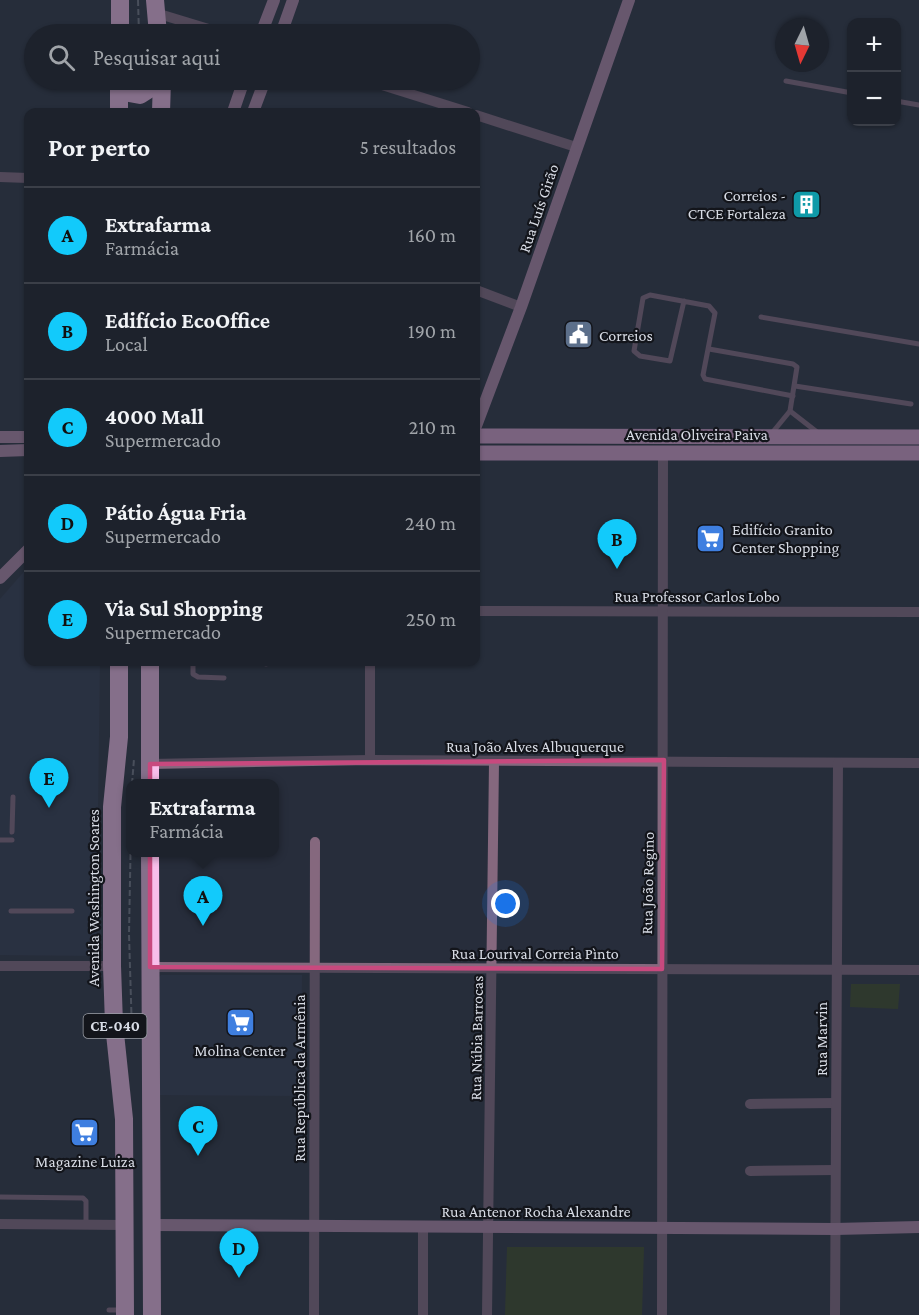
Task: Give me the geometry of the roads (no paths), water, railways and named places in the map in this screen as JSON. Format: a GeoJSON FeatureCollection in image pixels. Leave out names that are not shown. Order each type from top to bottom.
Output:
{"type":"FeatureCollection","features":[{"type":"Feature","properties":{"kind":"highway"},"geometry":{"type":"LineString","coordinates":[[120,0],[120,24]]}},
{"type":"Feature","properties":{"kind":"highway"},"geometry":{"type":"LineString","coordinates":[[155,7],[157,24]]}},
{"type":"Feature","properties":{"kind":"highway"},"geometry":{"type":"LineString","coordinates":[[119,108],[120,90]]}},
{"type":"Feature","properties":{"kind":"highway"},"geometry":{"type":"LineString","coordinates":[[127,90],[129,93],[140,95],[148,90]]}},
{"type":"Feature","properties":{"kind":"highway"},"geometry":{"type":"LineString","coordinates":[[161,108],[162,90]]}},
{"type":"Feature","properties":{"kind":"highway","name":"Avenida Washington Soares"},"geometry":{"type":"LineString","coordinates":[[119,666],[118,737],[112,807],[112,966],[114,1024],[124,1119],[126,1225],[120,1312]]}},
{"type":"Feature","properties":{"kind":"highway"},"geometry":{"type":"LineString","coordinates":[[150,666],[150,779]]}},
{"type":"Feature","properties":{"kind":"highway","name":"CE-040"},"geometry":{"type":"LineString","coordinates":[[150,857],[152,1315]]}},
{"type":"Feature","properties":{"kind":"main road","name":"Avenida Oliveira Paiva"},"geometry":{"type":"LineString","coordinates":[[480,436],[919,437]]}},
{"type":"Feature","properties":{"kind":"main road","name":"Avenida Oliveira Paiva"},"geometry":{"type":"LineString","coordinates":[[480,453],[919,453]]}},
{"type":"Feature","properties":{"kind":"street"},"geometry":{"type":"LineString","coordinates":[[265,24],[273,0]]}},
{"type":"Feature","properties":{"kind":"street"},"geometry":{"type":"LineString","coordinates":[[285,24],[293,0]]}},
{"type":"Feature","properties":{"kind":"street","name":"Rua Luís Girão"},"geometry":{"type":"LineString","coordinates":[[480,415],[521,307],[629,0]]}},
{"type":"Feature","properties":{"kind":"street"},"geometry":{"type":"LineString","coordinates":[[155,7],[199,24]]}},
{"type":"Feature","properties":{"kind":"street"},"geometry":{"type":"LineString","coordinates":[[234,108],[241,90]]}},
{"type":"Feature","properties":{"kind":"street"},"geometry":{"type":"LineString","coordinates":[[255,108],[262,90]]}},
{"type":"Feature","properties":{"kind":"street"},"geometry":{"type":"LineString","coordinates":[[398,90],[455,108]]}},
{"type":"Feature","properties":{"kind":"street"},"geometry":{"type":"LineString","coordinates":[[480,116],[576,147]]}},
{"type":"Feature","properties":{"kind":"street"},"geometry":{"type":"LineString","coordinates":[[0,177],[24,178]]}},
{"type":"Feature","properties":{"kind":"street"},"geometry":{"type":"LineString","coordinates":[[480,292],[521,307]]}},
{"type":"Feature","properties":{"kind":"street"},"geometry":{"type":"LineString","coordinates":[[0,437],[24,437]]}},
{"type":"Feature","properties":{"kind":"street"},"geometry":{"type":"LineString","coordinates":[[0,451],[24,450]]}},
{"type":"Feature","properties":{"kind":"street","name":"Rua João Regino"},"geometry":{"type":"LineString","coordinates":[[662,1315],[663,452]]}},
{"type":"Feature","properties":{"kind":"street"},"geometry":{"type":"LineString","coordinates":[[0,578],[24,554]]}},
{"type":"Feature","properties":{"kind":"street","name":"Rua Professor Carlos Lobo"},"geometry":{"type":"LineString","coordinates":[[480,611],[919,612]]}},
{"type":"Feature","properties":{"kind":"street"},"geometry":{"type":"LineString","coordinates":[[370,666],[370,760]]}},
{"type":"Feature","properties":{"kind":"street","name":"Rua João Alves Albuquerque"},"geometry":{"type":"LineString","coordinates":[[150,764],[370,760],[919,763]]}},
{"type":"Feature","properties":{"kind":"street","name":"Rua Núbia Barrocas"},"geometry":{"type":"LineString","coordinates":[[488,1315],[494,762]]}},
{"type":"Feature","properties":{"kind":"street","name":"Rua Marvin"},"geometry":{"type":"LineString","coordinates":[[835,1315],[838,763]]}},
{"type":"Feature","properties":{"kind":"street","name":"Rua República da Armênia"},"geometry":{"type":"LineString","coordinates":[[314,1315],[315,842]]}},
{"type":"Feature","properties":{"kind":"street"},"geometry":{"type":"LineString","coordinates":[[0,966],[112,966]]}},
{"type":"Feature","properties":{"kind":"street","name":"Rua Lourival Correia Pìnto"},"geometry":{"type":"LineString","coordinates":[[150,967],[919,970]]}},
{"type":"Feature","properties":{"kind":"street"},"geometry":{"type":"LineString","coordinates":[[750,1104],[836,1103]]}},
{"type":"Feature","properties":{"kind":"street"},"geometry":{"type":"LineString","coordinates":[[750,1171],[835,1170]]}},
{"type":"Feature","properties":{"kind":"street"},"geometry":{"type":"LineString","coordinates":[[0,1224],[126,1225]]}},
{"type":"Feature","properties":{"kind":"street","name":"Rua Antenor Rocha Alexandre"},"geometry":{"type":"LineString","coordinates":[[152,1225],[835,1229],[919,1227]]}},
{"type":"Feature","properties":{"kind":"street"},"geometry":{"type":"LineString","coordinates":[[423,1227],[423,1315]]}},
{"type":"Feature","properties":{"kind":"lane"},"geometry":{"type":"LineString","coordinates":[[786,81],[847,92]]}},
{"type":"Feature","properties":{"kind":"lane"},"geometry":{"type":"LineString","coordinates":[[901,102],[919,105]]}},
{"type":"Feature","properties":{"kind":"lane"},"geometry":{"type":"LineString","coordinates":[[684,301],[670,360],[636,354],[634,351],[643,298],[650,295],[684,301],[709,306],[715,313],[703,375],[705,379],[794,396]]}},
{"type":"Feature","properties":{"kind":"lane"},"geometry":{"type":"LineString","coordinates":[[761,317],[919,344]]}},
{"type":"Feature","properties":{"kind":"lane"},"geometry":{"type":"LineString","coordinates":[[709,349],[793,363],[797,367],[790,411],[769,437]]}},
{"type":"Feature","properties":{"kind":"lane"},"geometry":{"type":"LineString","coordinates":[[795,386],[911,404]]}},
{"type":"Feature","properties":{"kind":"lane"},"geometry":{"type":"LineString","coordinates":[[790,411],[821,437]]}},
{"type":"Feature","properties":{"kind":"lane"},"geometry":{"type":"LineString","coordinates":[[194,666],[193,674],[198,677],[224,678]]}},
{"type":"Feature","properties":{"kind":"lane"},"geometry":{"type":"LineString","coordinates":[[12,832],[13,796]]}},
{"type":"Feature","properties":{"kind":"lane"},"geometry":{"type":"LineString","coordinates":[[0,840],[12,840]]}},
{"type":"Feature","properties":{"kind":"lane"},"geometry":{"type":"LineString","coordinates":[[11,911],[72,911]]}},
{"type":"Feature","properties":{"kind":"lane"},"geometry":{"type":"LineString","coordinates":[[0,1197],[83,1198],[86,1202],[86,1225]]}},
{"type":"Feature","properties":{"kind":"place","name":"Correios - CTCE Fortaleza"},"geometry":{"type":"Point","coordinates":[807,204]}},
{"type":"Feature","properties":{"kind":"place","name":"Correios"},"geometry":{"type":"Point","coordinates":[578,335]}},
{"type":"Feature","properties":{"kind":"place","name":"Edifício Granito Center Shopping"},"geometry":{"type":"Point","coordinates":[711,538]}},
{"type":"Feature","properties":{"kind":"place","name":"Edifício EcoOffice"},"geometry":{"type":"Point","coordinates":[617,569]}},
{"type":"Feature","properties":{"kind":"place","name":"Via Sul Shopping"},"geometry":{"type":"Point","coordinates":[49,808]}},
{"type":"Feature","properties":{"kind":"place","name":"Extrafarma"},"geometry":{"type":"Point","coordinates":[203,926]}},
{"type":"Feature","properties":{"kind":"place","name":"Molina Center"},"geometry":{"type":"Point","coordinates":[240,1022]}},
{"type":"Feature","properties":{"kind":"place","name":"Magazine Luiza"},"geometry":{"type":"Point","coordinates":[85,1133]}},
{"type":"Feature","properties":{"kind":"place","name":"4000 Mall"},"geometry":{"type":"Point","coordinates":[198,1156]}},
{"type":"Feature","properties":{"kind":"place","name":"Pátio Água Fria"},"geometry":{"type":"Point","coordinates":[239,1278]}}]}
